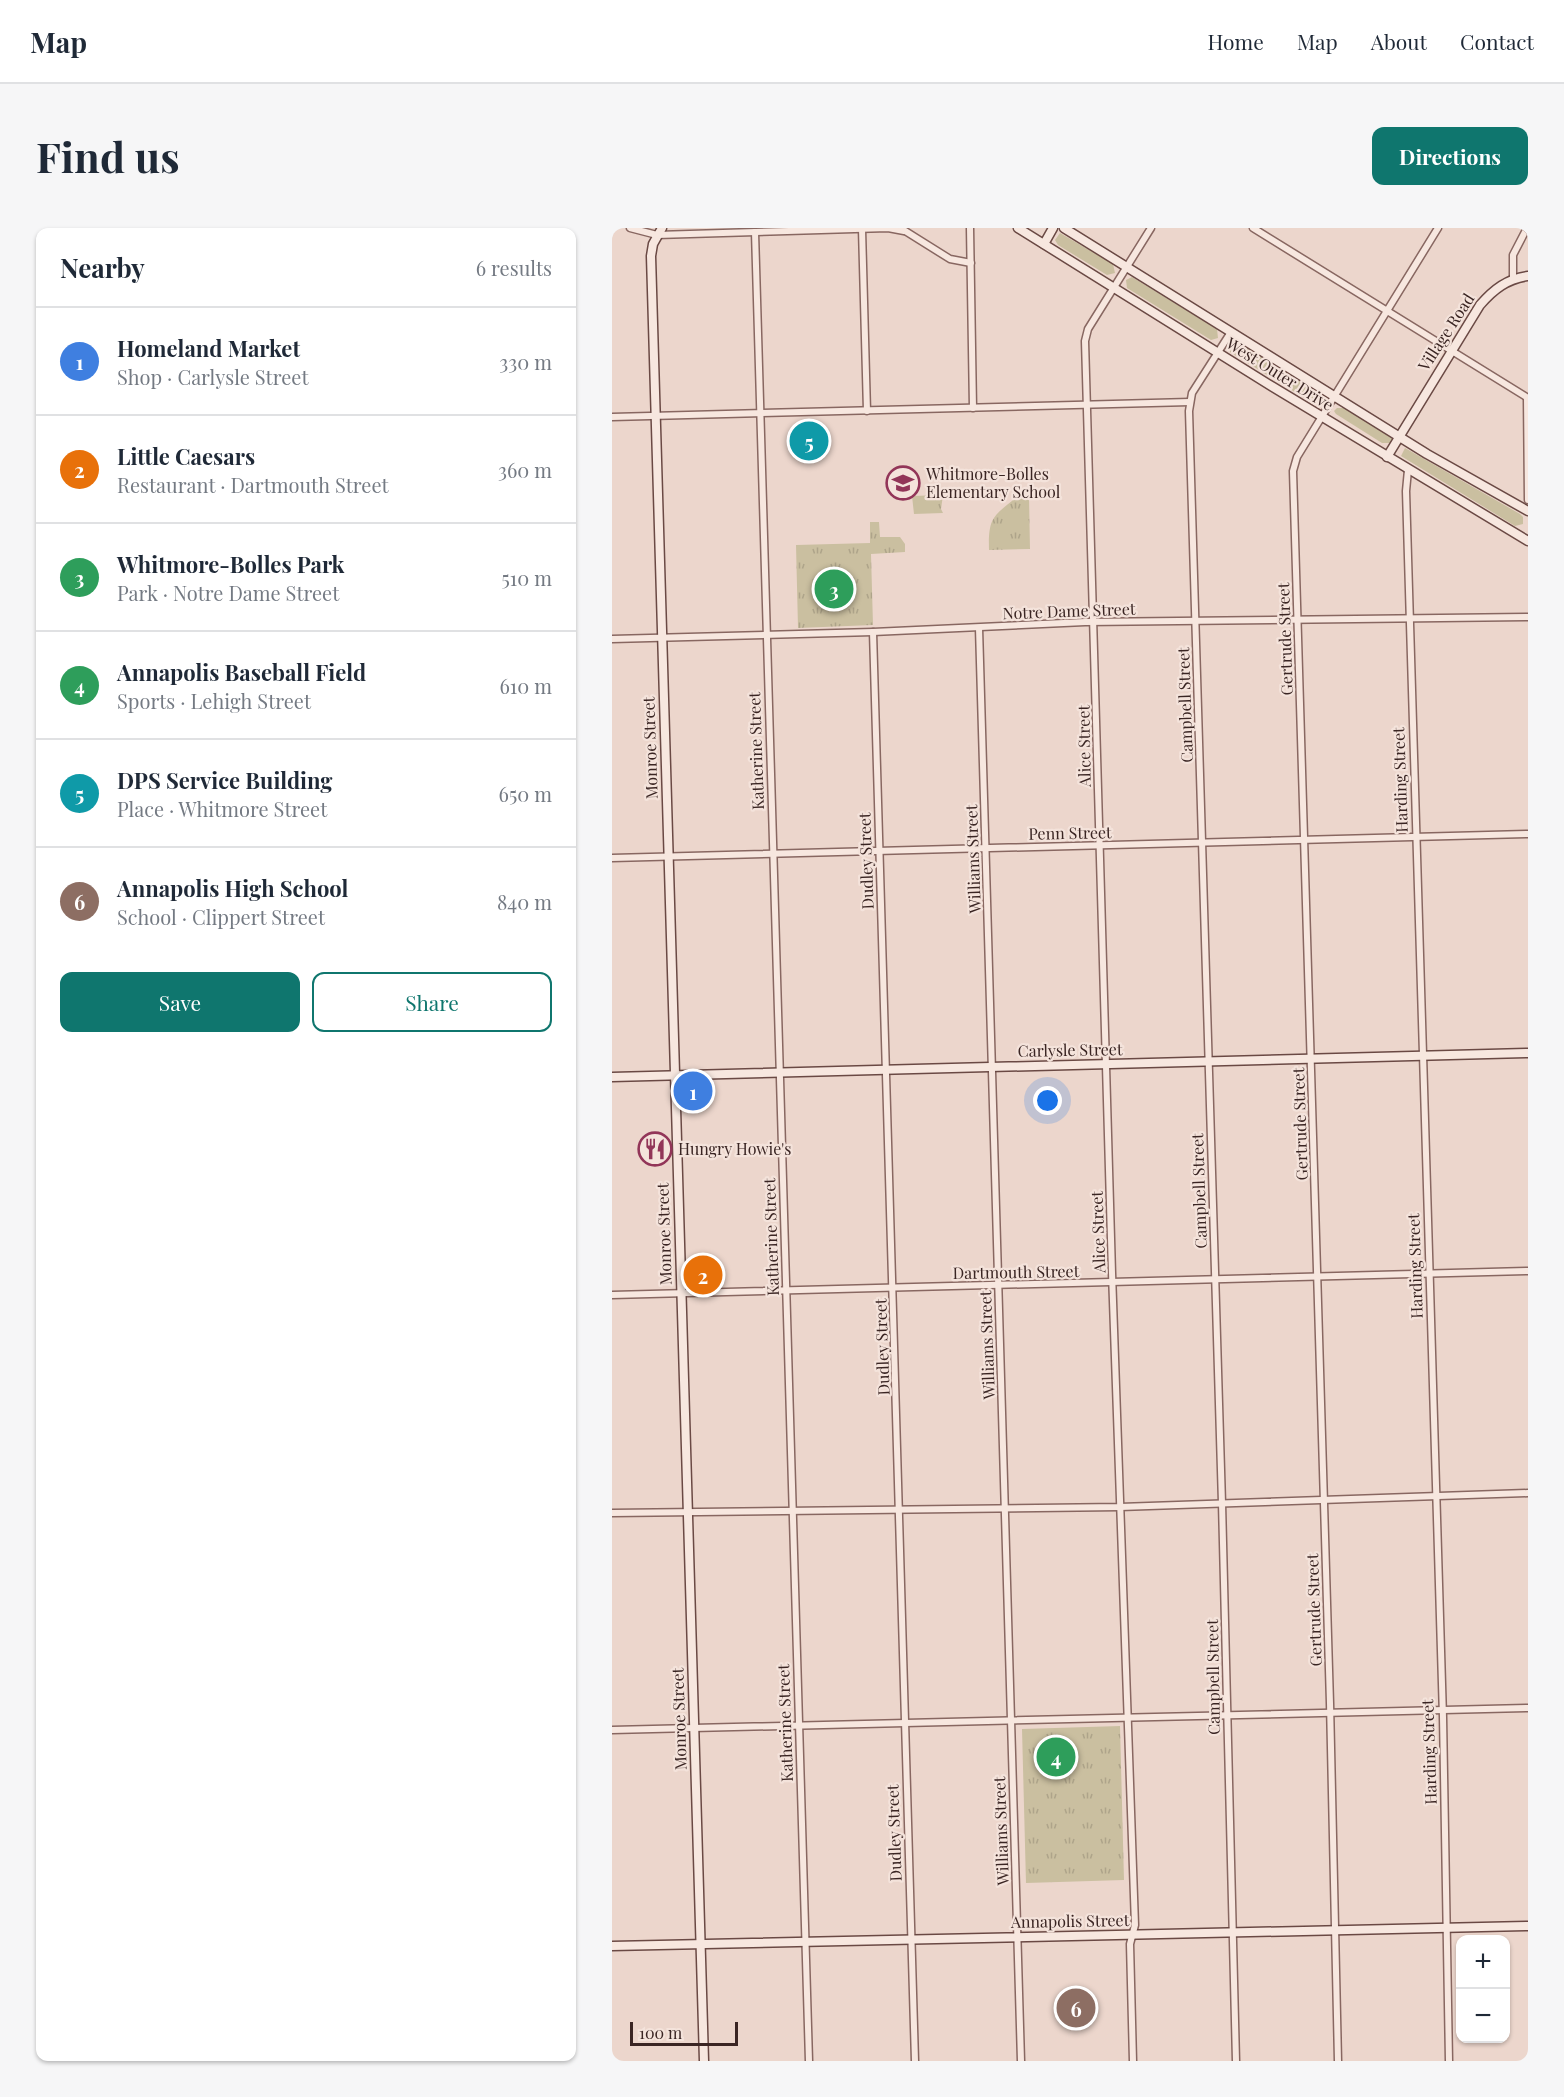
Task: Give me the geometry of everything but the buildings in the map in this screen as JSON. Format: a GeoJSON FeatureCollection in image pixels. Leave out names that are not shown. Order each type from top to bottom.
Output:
{"type":"FeatureCollection","features":[{"type":"Feature","properties":{"kind":"street"},"geometry":{"type":"LineString","coordinates":[[630,228],[659,231],[755,232],[902,229],[950,259],[970,263]]}},
{"type":"Feature","properties":{"kind":"street"},"geometry":{"type":"LineString","coordinates":[[970,228],[973,408]]}},
{"type":"Feature","properties":{"kind":"street","name":"West Outer Drive"},"geometry":{"type":"LineString","coordinates":[[1018,228],[1408,471],[1528,541]]}},
{"type":"Feature","properties":{"kind":"street"},"geometry":{"type":"LineString","coordinates":[[1044,244],[1053,228]]}},
{"type":"Feature","properties":{"kind":"street","name":"West Outer Drive"},"geometry":{"type":"LineString","coordinates":[[1064,228],[1399,437],[1528,511]]}},
{"type":"Feature","properties":{"kind":"street","name":"Alice Street"},"geometry":{"type":"LineString","coordinates":[[1133,2061],[1130,1944],[1135,1924],[1113,1283],[1086,335],[1151,228]]}},
{"type":"Feature","properties":{"kind":"street"},"geometry":{"type":"LineString","coordinates":[[1253,228],[1527,398],[1528,500]]}},
{"type":"Feature","properties":{"kind":"street","name":"Gertrude Street"},"geometry":{"type":"LineString","coordinates":[[1338,2061],[1294,464],[1438,228]]}},
{"type":"Feature","properties":{"kind":"street"},"geometry":{"type":"LineString","coordinates":[[1527,228],[1513,255],[1513,279],[1528,276]]}},
{"type":"Feature","properties":{"kind":"street"},"geometry":{"type":"LineString","coordinates":[[862,229],[867,411]]}},
{"type":"Feature","properties":{"kind":"street","name":"Monroe Street"},"geometry":{"type":"LineString","coordinates":[[659,231],[651,256],[704,2061]]}},
{"type":"Feature","properties":{"kind":"street","name":"Katherine Street"},"geometry":{"type":"LineString","coordinates":[[755,232],[809,2061]]}},
{"type":"Feature","properties":{"kind":"street","name":"Village Road"},"geometry":{"type":"LineString","coordinates":[[1387,457],[1480,305],[1490,294],[1513,279]]}},
{"type":"Feature","properties":{"kind":"street","name":"Campbell Street"},"geometry":{"type":"LineString","coordinates":[[1231,332],[1192,393],[1190,402],[1236,2061]]}},
{"type":"Feature","properties":{"kind":"street"},"geometry":{"type":"LineString","coordinates":[[612,417],[1190,402]]}},
{"type":"Feature","properties":{"kind":"street","name":"Harding Street"},"geometry":{"type":"LineString","coordinates":[[1408,471],[1406,491],[1409,619],[1429,1274],[1449,2061]]}},
{"type":"Feature","properties":{"kind":"street","name":"Notre Dame Street"},"geometry":{"type":"LineString","coordinates":[[612,639],[873,632],[1094,622],[1528,617]]}},
{"type":"Feature","properties":{"kind":"street","name":"Williams Street"},"geometry":{"type":"LineString","coordinates":[[979,628],[1021,2061]]}},
{"type":"Feature","properties":{"kind":"street","name":"Dudley Street"},"geometry":{"type":"LineString","coordinates":[[873,632],[915,2061]]}},
{"type":"Feature","properties":{"kind":"street","name":"Penn Street"},"geometry":{"type":"LineString","coordinates":[[612,858],[1528,834]]}},
{"type":"Feature","properties":{"kind":"street","name":"Carlysle Street"},"geometry":{"type":"LineString","coordinates":[[612,1077],[1528,1053]]}},
{"type":"Feature","properties":{"kind":"street","name":"Dartmouth Street"},"geometry":{"type":"LineString","coordinates":[[612,1295],[1528,1271]]}},
{"type":"Feature","properties":{"kind":"street"},"geometry":{"type":"LineString","coordinates":[[612,1513],[1120,1507],[1528,1493]]}},
{"type":"Feature","properties":{"kind":"street"},"geometry":{"type":"LineString","coordinates":[[612,1730],[1528,1708]]}},
{"type":"Feature","properties":{"kind":"street","name":"Annapolis Street"},"geometry":{"type":"LineString","coordinates":[[612,1946],[1528,1926]]}},
{"type":"Feature","properties":{"kind":"green space"},"geometry":{"type":"Polygon","coordinates":[[[1060,233],[1113,264],[1115,273],[1107,275],[1058,245],[1055,240],[1060,233]]]}},
{"type":"Feature","properties":{"kind":"green space"},"geometry":{"type":"Polygon","coordinates":[[[1132,277],[1217,329],[1218,338],[1211,340],[1127,288],[1126,280],[1132,277]]]}},
{"type":"Feature","properties":{"kind":"green space"},"geometry":{"type":"Polygon","coordinates":[[[1238,342],[1321,395],[1324,399],[1322,404],[1316,405],[1230,352],[1231,344],[1238,342]]]}},
{"type":"Feature","properties":{"kind":"green space"},"geometry":{"type":"Polygon","coordinates":[[[1337,408],[1344,408],[1393,439],[1392,443],[1382,443],[1336,414],[1334,411],[1337,408]]]}},
{"type":"Feature","properties":{"kind":"green space"},"geometry":{"type":"Polygon","coordinates":[[[1405,448],[1520,514],[1523,517],[1523,524],[1515,526],[1401,456],[1405,448]]]}},
{"type":"Feature","properties":{"kind":"green space"},"geometry":{"type":"Polygon","coordinates":[[[943,495],[941,509],[943,513],[914,514],[912,496],[943,495]]]}},
{"type":"Feature","properties":{"kind":"green space"},"geometry":{"type":"Polygon","coordinates":[[[1018,496],[1029,496],[1030,549],[989,550],[991,523],[1003,508],[1018,496]]]}},
{"type":"Feature","properties":{"kind":"green space"},"geometry":{"type":"Polygon","coordinates":[[[870,522],[879,522],[880,537],[900,537],[905,544],[905,552],[871,554],[873,625],[798,628],[796,545],[870,543],[870,522]]]}},
{"type":"Feature","properties":{"kind":"green space"},"geometry":{"type":"Polygon","coordinates":[[[1120,1726],[1124,1880],[1026,1883],[1022,1729],[1120,1726]]]}},
{"type":"Feature","properties":{"kind":"place","name":"DPS Service Building"},"geometry":{"type":"Point","coordinates":[809,441]}},
{"type":"Feature","properties":{"kind":"place","name":"Whitmore-Bolles Elementary School"},"geometry":{"type":"Point","coordinates":[903,483]}},
{"type":"Feature","properties":{"kind":"place","name":"Whitmore-Bolles Park"},"geometry":{"type":"Point","coordinates":[834,589]}},
{"type":"Feature","properties":{"kind":"place","name":"Homeland Market"},"geometry":{"type":"Point","coordinates":[693,1091]}},
{"type":"Feature","properties":{"kind":"place","name":"Hungry Howie's"},"geometry":{"type":"Point","coordinates":[655,1149]}},
{"type":"Feature","properties":{"kind":"place","name":"Little Caesars"},"geometry":{"type":"Point","coordinates":[703,1275]}},
{"type":"Feature","properties":{"kind":"place","name":"Annapolis Baseball Field"},"geometry":{"type":"Point","coordinates":[1056,1757]}},
{"type":"Feature","properties":{"kind":"place","name":"Annapolis High School"},"geometry":{"type":"Point","coordinates":[1076,2008]}}]}
